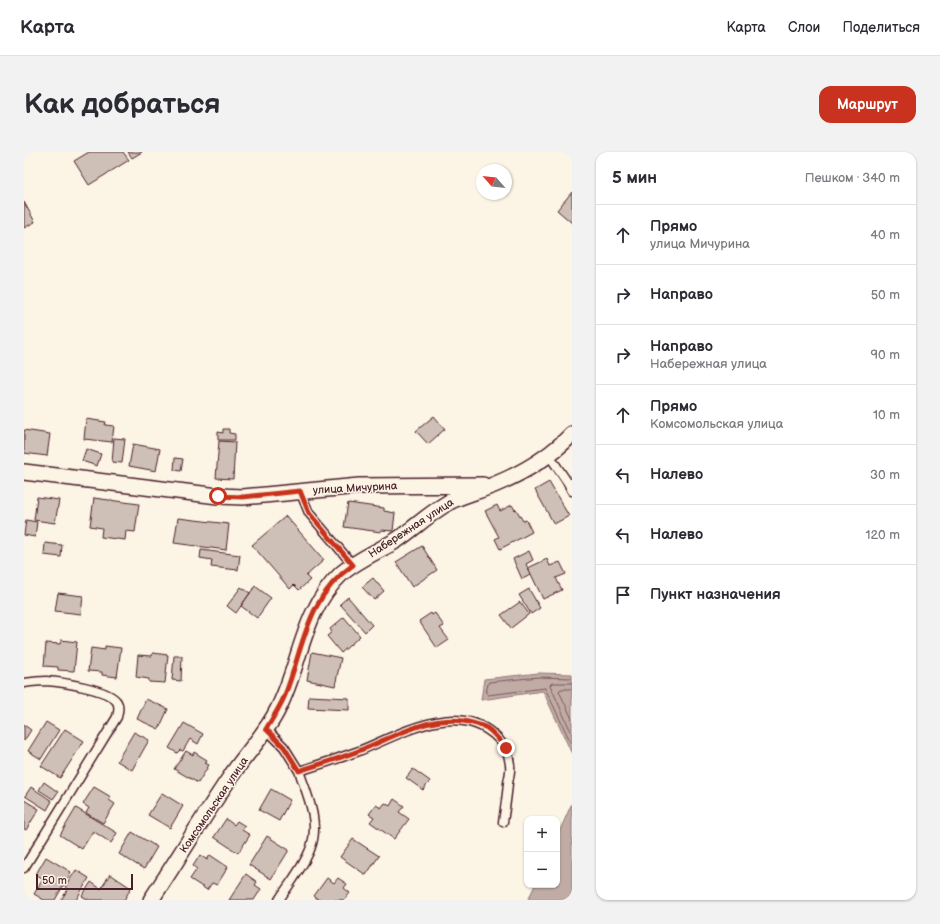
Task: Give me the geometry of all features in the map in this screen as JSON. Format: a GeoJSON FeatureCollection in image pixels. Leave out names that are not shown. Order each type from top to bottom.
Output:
{"type":"FeatureCollection","features":[{"type":"Feature","properties":{"kind":"street","name":"Набережная улица"},"geometry":{"type":"LineString","coordinates":[[278,710],[312,615],[331,585],[342,573],[396,540],[452,500],[519,474],[549,455],[572,434]]}},
{"type":"Feature","properties":{"kind":"street","name":"улица Мичурина"},"geometry":{"type":"LineString","coordinates":[[24,472],[218,496],[243,497],[359,486],[496,484]]}},
{"type":"Feature","properties":{"kind":"street","name":"Комсомольская улица"},"geometry":{"type":"LineString","coordinates":[[151,900],[232,774],[266,729],[278,710]]}},
{"type":"Feature","properties":{"kind":"lane"},"geometry":{"type":"LineString","coordinates":[[549,455],[571,485]]}},
{"type":"Feature","properties":{"kind":"lane"},"geometry":{"type":"LineString","coordinates":[[300,491],[309,513],[353,565]]}},
{"type":"Feature","properties":{"kind":"lane"},"geometry":{"type":"LineString","coordinates":[[24,683],[46,681],[98,690],[109,694],[117,702],[119,709],[117,717],[24,868]]}},
{"type":"Feature","properties":{"kind":"lane"},"geometry":{"type":"LineString","coordinates":[[299,771],[346,756],[414,728],[431,723],[452,720],[470,722],[486,728],[498,738],[506,748],[510,765],[503,822]]}},
{"type":"Feature","properties":{"kind":"lane"},"geometry":{"type":"LineString","coordinates":[[266,729],[284,747],[299,771],[311,806],[314,831],[312,846],[279,900]]}},
{"type":"Feature","properties":{"kind":"water"},"geometry":{"type":"Polygon","coordinates":[[[539,673],[572,674],[572,754],[543,691],[481,700],[484,679],[539,673]]]}},
{"type":"Feature","properties":{"kind":"water"},"geometry":{"type":"Polygon","coordinates":[[[572,803],[572,900],[528,900],[534,888],[560,888],[560,830],[572,803]]]}},
{"type":"Feature","properties":{"kind":"building"},"geometry":{"type":"Polygon","coordinates":[[[89,152],[123,152],[129,160],[89,185],[74,161],[89,152]]]}},
{"type":"Feature","properties":{"kind":"building"},"geometry":{"type":"Polygon","coordinates":[[[128,152],[142,152],[132,158],[128,152]]]}},
{"type":"Feature","properties":{"kind":"building"},"geometry":{"type":"Polygon","coordinates":[[[572,192],[572,223],[557,210],[572,192]]]}},
{"type":"Feature","properties":{"kind":"building"},"geometry":{"type":"Polygon","coordinates":[[[24,202],[35,222],[24,228],[24,202]]]}},
{"type":"Feature","properties":{"kind":"building"},"geometry":{"type":"Polygon","coordinates":[[[434,416],[445,429],[428,444],[416,431],[434,416]]]}},
{"type":"Feature","properties":{"kind":"building"},"geometry":{"type":"Polygon","coordinates":[[[86,419],[106,422],[105,425],[114,426],[112,442],[84,439],[86,419]]]}},
{"type":"Feature","properties":{"kind":"building"},"geometry":{"type":"Polygon","coordinates":[[[223,429],[229,429],[229,433],[235,434],[235,440],[218,440],[218,432],[223,433],[223,429]]]}},
{"type":"Feature","properties":{"kind":"building"},"geometry":{"type":"Polygon","coordinates":[[[24,430],[50,434],[47,456],[24,453],[24,430]]]}},
{"type":"Feature","properties":{"kind":"building"},"geometry":{"type":"Polygon","coordinates":[[[114,438],[125,439],[122,463],[112,462],[114,438]]]}},
{"type":"Feature","properties":{"kind":"building"},"geometry":{"type":"Polygon","coordinates":[[[219,441],[235,442],[233,479],[216,478],[219,441]]]}},
{"type":"Feature","properties":{"kind":"building"},"geometry":{"type":"Polygon","coordinates":[[[133,444],[160,449],[156,471],[129,466],[133,444]]]}},
{"type":"Feature","properties":{"kind":"building"},"geometry":{"type":"Polygon","coordinates":[[[86,449],[101,454],[97,466],[82,461],[86,449]]]}},
{"type":"Feature","properties":{"kind":"building"},"geometry":{"type":"Polygon","coordinates":[[[175,458],[183,459],[181,471],[174,470],[175,458]]]}},
{"type":"Feature","properties":{"kind":"building"},"geometry":{"type":"Polygon","coordinates":[[[549,482],[569,516],[554,524],[535,490],[549,482]]]}},
{"type":"Feature","properties":{"kind":"building"},"geometry":{"type":"Polygon","coordinates":[[[37,497],[59,500],[55,523],[34,520],[37,497]]]}},
{"type":"Feature","properties":{"kind":"building"},"geometry":{"type":"Polygon","coordinates":[[[94,498],[139,504],[135,532],[126,531],[125,540],[101,537],[102,528],[90,526],[94,498]]]}},
{"type":"Feature","properties":{"kind":"building"},"geometry":{"type":"Polygon","coordinates":[[[348,503],[384,508],[384,511],[395,513],[393,531],[381,530],[381,532],[344,527],[348,503]]]}},
{"type":"Feature","properties":{"kind":"building"},"geometry":{"type":"Polygon","coordinates":[[[497,505],[500,511],[512,505],[523,521],[526,520],[532,532],[500,549],[495,539],[499,537],[485,511],[497,505]]]}},
{"type":"Feature","properties":{"kind":"building"},"geometry":{"type":"Polygon","coordinates":[[[286,516],[324,560],[306,576],[310,580],[299,590],[294,585],[290,589],[252,545],[286,516]]]}},
{"type":"Feature","properties":{"kind":"building"},"geometry":{"type":"Polygon","coordinates":[[[178,518],[229,524],[226,550],[174,543],[178,518]]]}},
{"type":"Feature","properties":{"kind":"building"},"geometry":{"type":"Polygon","coordinates":[[[26,520],[37,522],[35,537],[24,535],[26,520]]]}},
{"type":"Feature","properties":{"kind":"building"},"geometry":{"type":"Polygon","coordinates":[[[45,543],[62,545],[61,557],[44,555],[45,543]]]}},
{"type":"Feature","properties":{"kind":"building"},"geometry":{"type":"Polygon","coordinates":[[[422,546],[437,570],[412,587],[396,562],[422,546]]]}},
{"type":"Feature","properties":{"kind":"building"},"geometry":{"type":"Polygon","coordinates":[[[201,550],[240,555],[238,570],[211,567],[212,560],[200,558],[201,550]]]}},
{"type":"Feature","properties":{"kind":"building"},"geometry":{"type":"Polygon","coordinates":[[[529,551],[533,560],[526,564],[531,575],[522,579],[513,559],[529,551]]]}},
{"type":"Feature","properties":{"kind":"building"},"geometry":{"type":"Polygon","coordinates":[[[547,559],[550,566],[560,562],[566,574],[556,578],[562,590],[543,599],[528,568],[547,559]]]}},
{"type":"Feature","properties":{"kind":"building"},"geometry":{"type":"Polygon","coordinates":[[[373,578],[384,591],[374,600],[362,587],[373,578]]]}},
{"type":"Feature","properties":{"kind":"building"},"geometry":{"type":"Polygon","coordinates":[[[255,586],[271,598],[257,618],[241,606],[255,586]]]}},
{"type":"Feature","properties":{"kind":"building"},"geometry":{"type":"Polygon","coordinates":[[[241,587],[250,593],[236,613],[227,606],[241,587]]]}},
{"type":"Feature","properties":{"kind":"building"},"geometry":{"type":"Polygon","coordinates":[[[529,589],[540,608],[531,614],[519,595],[529,589]]]}},
{"type":"Feature","properties":{"kind":"building"},"geometry":{"type":"Polygon","coordinates":[[[58,593],[83,596],[81,614],[55,611],[58,593]]]}},
{"type":"Feature","properties":{"kind":"building"},"geometry":{"type":"Polygon","coordinates":[[[348,597],[372,625],[365,632],[340,604],[348,597]]]}},
{"type":"Feature","properties":{"kind":"building"},"geometry":{"type":"Polygon","coordinates":[[[520,602],[529,614],[511,628],[501,615],[520,602]]]}},
{"type":"Feature","properties":{"kind":"building"},"geometry":{"type":"Polygon","coordinates":[[[431,613],[432,615],[435,613],[444,626],[440,628],[449,640],[437,648],[419,621],[431,613]]]}},
{"type":"Feature","properties":{"kind":"building"},"geometry":{"type":"Polygon","coordinates":[[[344,617],[360,636],[341,653],[327,636],[332,632],[330,629],[344,617]]]}},
{"type":"Feature","properties":{"kind":"building"},"geometry":{"type":"Polygon","coordinates":[[[61,640],[77,642],[74,671],[58,670],[58,667],[44,666],[46,643],[60,644],[61,640]]]}},
{"type":"Feature","properties":{"kind":"building"},"geometry":{"type":"Polygon","coordinates":[[[105,646],[121,648],[117,677],[102,675],[102,672],[88,671],[91,648],[105,650],[105,646]]]}},
{"type":"Feature","properties":{"kind":"building"},"geometry":{"type":"Polygon","coordinates":[[[312,652],[341,658],[335,686],[307,680],[312,652]]]}},
{"type":"Feature","properties":{"kind":"building"},"geometry":{"type":"Polygon","coordinates":[[[153,653],[168,655],[165,683],[149,682],[149,679],[136,677],[138,655],[152,656],[153,653]]]}},
{"type":"Feature","properties":{"kind":"building"},"geometry":{"type":"Polygon","coordinates":[[[174,656],[182,656],[181,681],[172,680],[174,656]]]}},
{"type":"Feature","properties":{"kind":"building"},"geometry":{"type":"Polygon","coordinates":[[[309,696],[349,698],[349,710],[308,708],[309,696]]]}},
{"type":"Feature","properties":{"kind":"building"},"geometry":{"type":"Polygon","coordinates":[[[146,699],[168,709],[159,729],[137,719],[146,699]]]}},
{"type":"Feature","properties":{"kind":"building"},"geometry":{"type":"Polygon","coordinates":[[[46,722],[59,730],[41,759],[28,751],[46,722]]]}},
{"type":"Feature","properties":{"kind":"building"},"geometry":{"type":"Polygon","coordinates":[[[184,723],[203,734],[198,744],[190,739],[183,751],[180,750],[177,753],[169,748],[184,723]]]}},
{"type":"Feature","properties":{"kind":"building"},"geometry":{"type":"Polygon","coordinates":[[[24,725],[31,730],[24,741],[24,725]]]}},
{"type":"Feature","properties":{"kind":"building"},"geometry":{"type":"Polygon","coordinates":[[[65,729],[84,741],[60,778],[41,766],[65,729]]]}},
{"type":"Feature","properties":{"kind":"building"},"geometry":{"type":"Polygon","coordinates":[[[134,732],[149,740],[132,770],[117,761],[134,732]]]}},
{"type":"Feature","properties":{"kind":"building"},"geometry":{"type":"Polygon","coordinates":[[[186,751],[193,755],[194,752],[207,760],[205,763],[209,765],[198,783],[174,769],[186,751]]]}},
{"type":"Feature","properties":{"kind":"building"},"geometry":{"type":"Polygon","coordinates":[[[413,769],[430,781],[423,790],[406,778],[413,769]]]}},
{"type":"Feature","properties":{"kind":"building"},"geometry":{"type":"Polygon","coordinates":[[[44,782],[58,792],[53,799],[39,790],[44,782]]]}},
{"type":"Feature","properties":{"kind":"building"},"geometry":{"type":"Polygon","coordinates":[[[31,787],[52,801],[47,810],[25,796],[31,787]]]}},
{"type":"Feature","properties":{"kind":"building"},"geometry":{"type":"Polygon","coordinates":[[[94,787],[111,797],[109,800],[115,804],[103,823],[86,813],[89,808],[83,804],[94,787]]]}},
{"type":"Feature","properties":{"kind":"building"},"geometry":{"type":"Polygon","coordinates":[[[271,789],[290,800],[279,821],[259,810],[271,789]]]}},
{"type":"Feature","properties":{"kind":"building"},"geometry":{"type":"Polygon","coordinates":[[[162,793],[183,806],[170,828],[148,815],[162,793]]]}},
{"type":"Feature","properties":{"kind":"building"},"geometry":{"type":"Polygon","coordinates":[[[394,799],[404,806],[399,812],[409,819],[394,839],[370,822],[374,817],[369,814],[376,805],[381,808],[385,803],[390,806],[394,799]]]}},
{"type":"Feature","properties":{"kind":"building"},"geometry":{"type":"Polygon","coordinates":[[[24,800],[39,809],[26,830],[24,829],[24,800]]]}},
{"type":"Feature","properties":{"kind":"building"},"geometry":{"type":"Polygon","coordinates":[[[76,808],[117,833],[111,843],[93,831],[82,849],[60,835],[76,808]]]}},
{"type":"Feature","properties":{"kind":"building"},"geometry":{"type":"Polygon","coordinates":[[[226,819],[234,825],[237,821],[245,826],[242,830],[250,835],[238,853],[214,837],[226,819]]]}},
{"type":"Feature","properties":{"kind":"building"},"geometry":{"type":"Polygon","coordinates":[[[132,832],[157,847],[144,869],[119,854],[132,832]]]}},
{"type":"Feature","properties":{"kind":"building"},"geometry":{"type":"Polygon","coordinates":[[[267,836],[289,850],[271,879],[249,865],[267,836]]]}},
{"type":"Feature","properties":{"kind":"building"},"geometry":{"type":"Polygon","coordinates":[[[353,839],[379,856],[366,875],[340,857],[353,839]]]}},
{"type":"Feature","properties":{"kind":"building"},"geometry":{"type":"Polygon","coordinates":[[[200,855],[207,860],[210,855],[228,867],[217,885],[212,883],[207,890],[190,879],[197,869],[193,866],[200,855]]]}},
{"type":"Feature","properties":{"kind":"building"},"geometry":{"type":"Polygon","coordinates":[[[46,857],[71,872],[55,900],[44,900],[34,894],[43,879],[36,874],[46,857]]]}},
{"type":"Feature","properties":{"kind":"building"},"geometry":{"type":"Polygon","coordinates":[[[76,870],[89,878],[76,900],[61,900],[68,889],[65,887],[76,870]]]}},
{"type":"Feature","properties":{"kind":"building"},"geometry":{"type":"Polygon","coordinates":[[[110,874],[131,888],[124,900],[89,900],[82,896],[91,882],[101,889],[110,874]]]}},
{"type":"Feature","properties":{"kind":"building"},"geometry":{"type":"Polygon","coordinates":[[[246,874],[257,882],[255,885],[261,889],[254,900],[229,900],[246,874]]]}},
{"type":"Feature","properties":{"kind":"building"},"geometry":{"type":"Polygon","coordinates":[[[327,878],[334,883],[338,878],[347,884],[344,888],[350,893],[344,900],[319,900],[314,896],[327,878]]]}},
{"type":"Feature","properties":{"kind":"route"},"geometry":{"type":"LineString","coordinates":[[218,496],[243,497],[300,491],[309,513],[353,565],[342,573],[321,598],[303,637],[285,694],[278,710],[266,729],[284,747],[299,771],[346,756],[414,728],[431,723],[452,720],[470,722],[486,728],[498,738],[506,748]]}}]}
